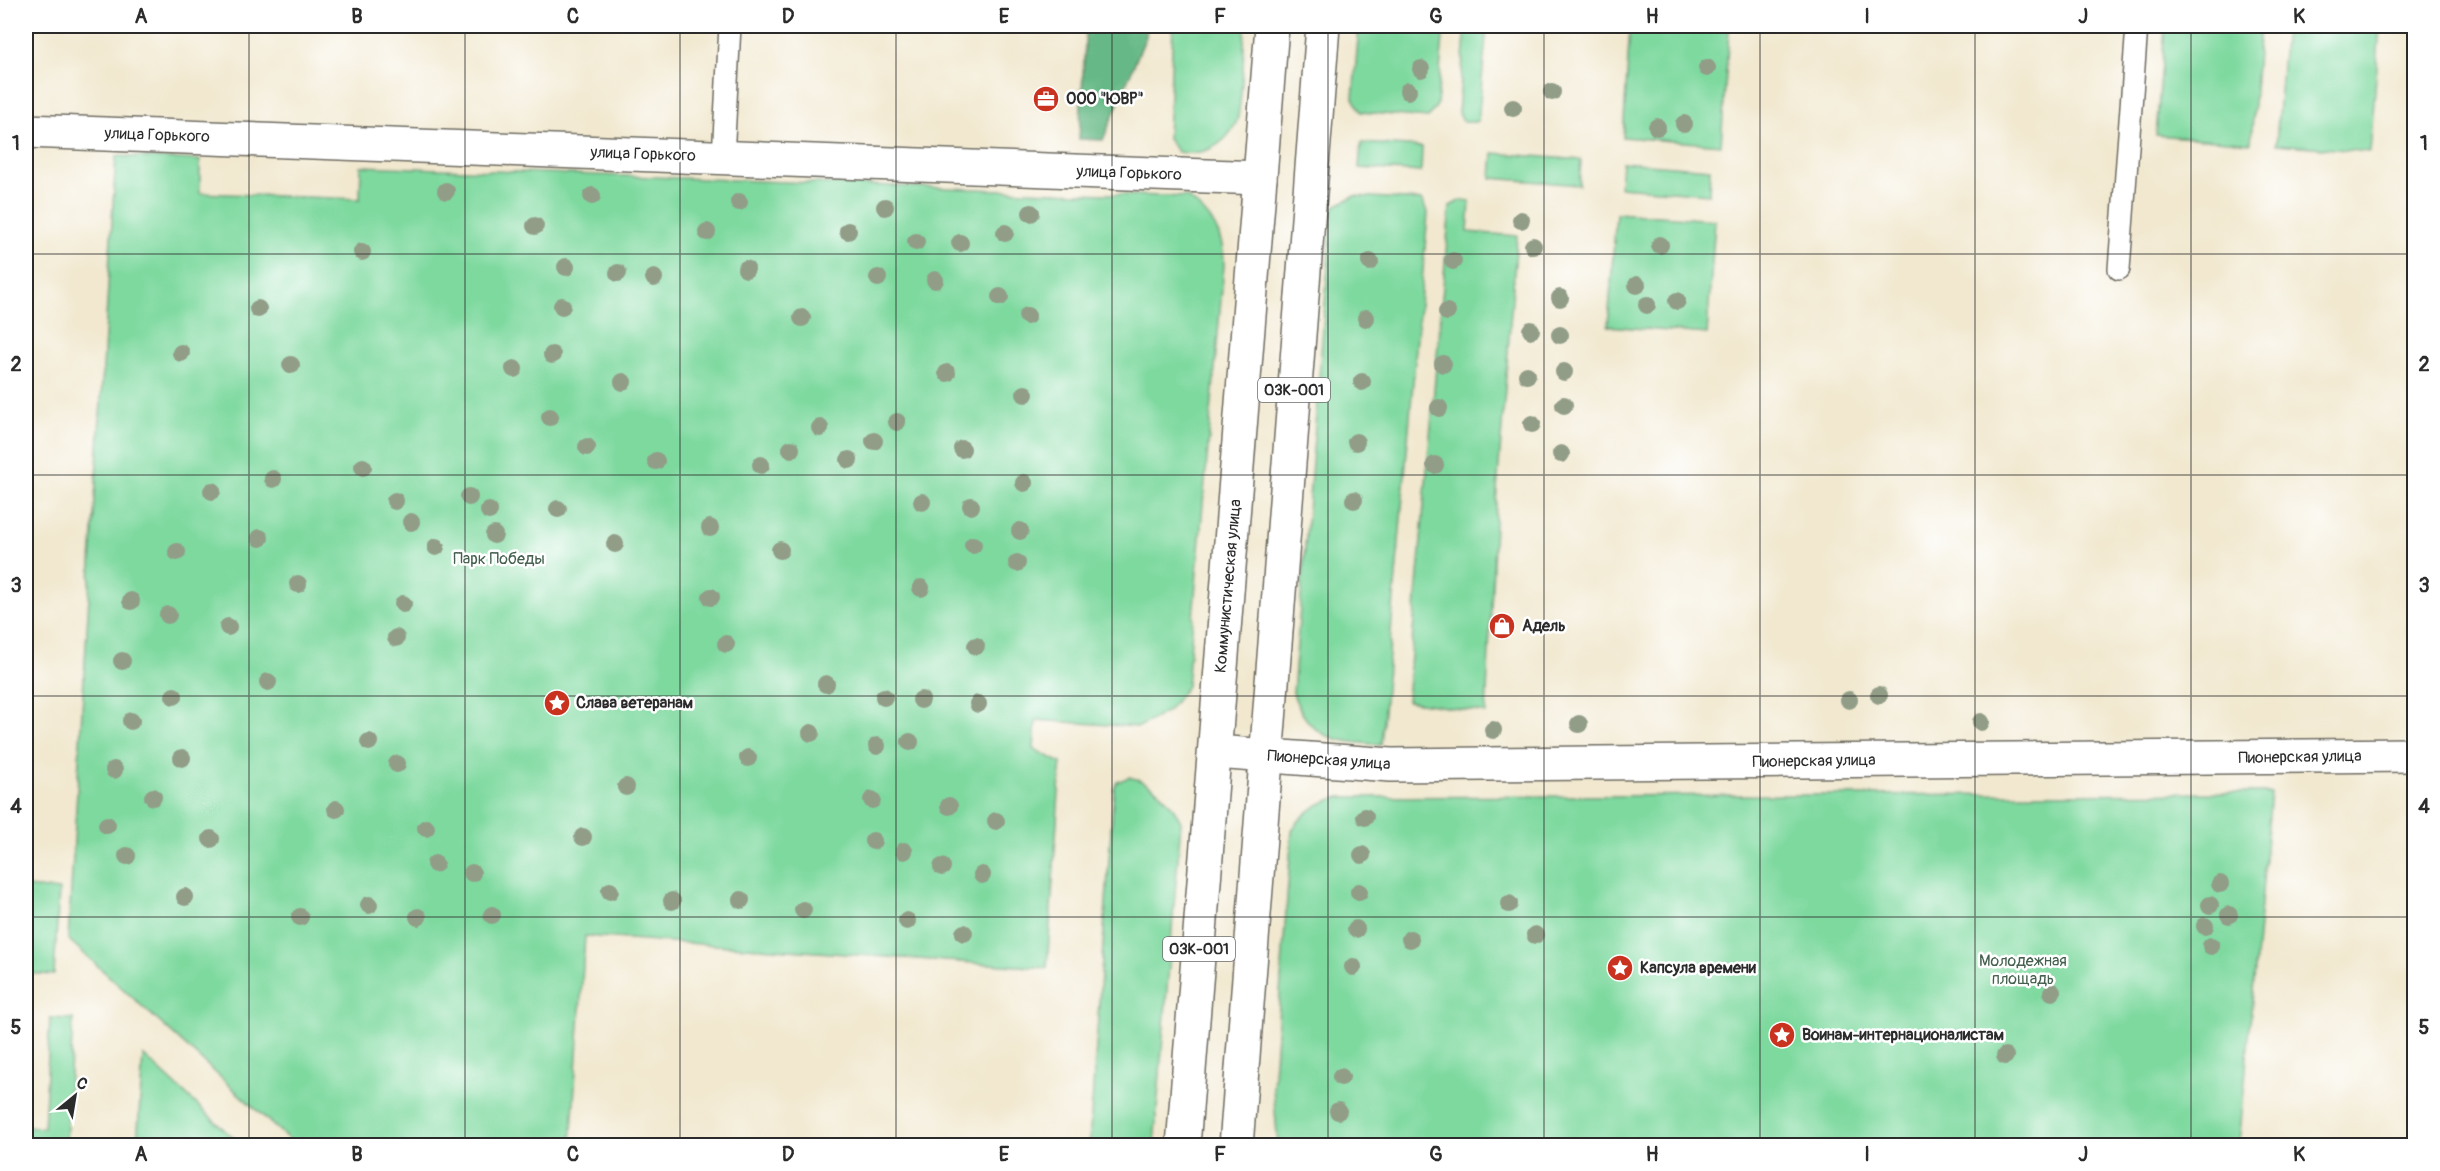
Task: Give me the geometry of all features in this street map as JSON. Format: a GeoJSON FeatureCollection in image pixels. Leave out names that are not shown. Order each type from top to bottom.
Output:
{"type":"FeatureCollection","features":[{"type":"Feature","properties":{"kind":"street","name":"Коммунистическая улица"},"geometry":{"type":"LineString","coordinates":[[1183,1146],[1272,26]]}},
{"type":"Feature","properties":{"kind":"street","name":"03К-001"},"geometry":{"type":"LineString","coordinates":[[1236,1146],[1323,26]]}},
{"type":"Feature","properties":{"kind":"street","name":"улица Горького"},"geometry":{"type":"LineString","coordinates":[[26,130],[1260,178]]}},
{"type":"Feature","properties":{"kind":"street","name":"Пионерская улица"},"geometry":{"type":"LineString","coordinates":[[1215,752],[1391,765],[2415,755]]}},
{"type":"Feature","properties":{"kind":"lane"},"geometry":{"type":"LineString","coordinates":[[723,157],[730,26]]}},
{"type":"Feature","properties":{"kind":"lane"},"geometry":{"type":"LineString","coordinates":[[2119,269],[2137,26]]}},
{"type":"Feature","properties":{"kind":"green space"},"geometry":{"type":"Polygon","coordinates":[[[1086,26],[1147,26],[1146,36],[1103,140],[1079,139],[1086,26]]]}},
{"type":"Feature","properties":{"kind":"green space"},"geometry":{"type":"Polygon","coordinates":[[[1173,26],[1245,26],[1241,92],[1236,123],[1219,144],[1196,153],[1178,152],[1168,139],[1173,26]]]}},
{"type":"Feature","properties":{"kind":"green space"},"geometry":{"type":"Polygon","coordinates":[[[1359,26],[1444,26],[1437,105],[1428,118],[1361,112],[1353,98],[1359,26]]]}},
{"type":"Feature","properties":{"kind":"green space"},"geometry":{"type":"Polygon","coordinates":[[[1466,26],[1487,26],[1478,122],[1464,122],[1458,112],[1466,26]]]}},
{"type":"Feature","properties":{"kind":"green space"},"geometry":{"type":"Polygon","coordinates":[[[1630,26],[1729,30],[1721,145],[1623,137],[1630,26]]]}},
{"type":"Feature","properties":{"kind":"green space"},"geometry":{"type":"Polygon","coordinates":[[[2165,26],[2260,26],[2251,143],[2156,135],[2165,26]]]}},
{"type":"Feature","properties":{"kind":"green space"},"geometry":{"type":"Polygon","coordinates":[[[2285,26],[2380,26],[2370,152],[2276,144],[2285,26]]]}},
{"type":"Feature","properties":{"kind":"green space"},"geometry":{"type":"Polygon","coordinates":[[[1361,143],[1422,147],[1421,172],[1359,168],[1361,143]]]}},
{"type":"Feature","properties":{"kind":"green space"},"geometry":{"type":"Polygon","coordinates":[[[1493,153],[1581,160],[1579,185],[1491,178],[1493,153]]]}},
{"type":"Feature","properties":{"kind":"green space","name":"Парк Победы"},"geometry":{"type":"Polygon","coordinates":[[[116,156],[200,160],[200,193],[360,199],[361,166],[1187,197],[1196,204],[1210,218],[1219,234],[1224,265],[1187,686],[1168,711],[1139,727],[1036,720],[1034,749],[1061,763],[1047,968],[585,936],[571,1145],[295,1145],[68,939],[116,156]]]}},
{"type":"Feature","properties":{"kind":"green space"},"geometry":{"type":"Polygon","coordinates":[[[1622,162],[1710,169],[1709,194],[1620,187],[1622,162]]]}},
{"type":"Feature","properties":{"kind":"green space"},"geometry":{"type":"Polygon","coordinates":[[[1354,196],[1421,200],[1428,213],[1381,745],[1351,742],[1326,736],[1307,721],[1293,693],[1333,207],[1354,196]]]}},
{"type":"Feature","properties":{"kind":"green space"},"geometry":{"type":"Polygon","coordinates":[[[1461,200],[1470,201],[1468,232],[1517,236],[1496,503],[1486,713],[1407,701],[1450,206],[1461,200]]]}},
{"type":"Feature","properties":{"kind":"green space"},"geometry":{"type":"Polygon","coordinates":[[[1616,213],[1715,220],[1707,334],[1608,326],[1616,213]]]}},
{"type":"Feature","properties":{"kind":"green space"},"geometry":{"type":"Polygon","coordinates":[[[1129,777],[1146,783],[1160,793],[1172,806],[1181,822],[1154,1145],[1089,1145],[1114,789],[1117,782],[1129,777]]]}},
{"type":"Feature","properties":{"kind":"green space","name":"Молодежная площадь"},"geometry":{"type":"Polygon","coordinates":[[[2271,793],[2239,1145],[1278,1145],[1273,1088],[1292,830],[1312,809],[1332,799],[1340,797],[2271,793]]]}},
{"type":"Feature","properties":{"kind":"green space"},"geometry":{"type":"Polygon","coordinates":[[[26,887],[59,890],[54,975],[26,973],[26,887]]]}},
{"type":"Feature","properties":{"kind":"green space"},"geometry":{"type":"Polygon","coordinates":[[[50,1018],[73,1019],[66,1145],[26,1145],[26,1127],[44,1128],[50,1018]]]}},
{"type":"Feature","properties":{"kind":"green space"},"geometry":{"type":"Polygon","coordinates":[[[143,1055],[241,1145],[137,1145],[143,1055]]]}},
{"type":"Feature","properties":{"kind":"place","name":"ООО \"ЮВР\""},"geometry":{"type":"Point","coordinates":[1046,99]}},
{"type":"Feature","properties":{"kind":"place","name":"Адель"},"geometry":{"type":"Point","coordinates":[1502,626]}},
{"type":"Feature","properties":{"kind":"place","name":"Слава ветеранам"},"geometry":{"type":"Point","coordinates":[557,703]}},
{"type":"Feature","properties":{"kind":"place","name":"Капсула времени"},"geometry":{"type":"Point","coordinates":[1620,968]}},
{"type":"Feature","properties":{"kind":"place","name":"Воинам-интернационалистам"},"geometry":{"type":"Point","coordinates":[1782,1035]}}]}
